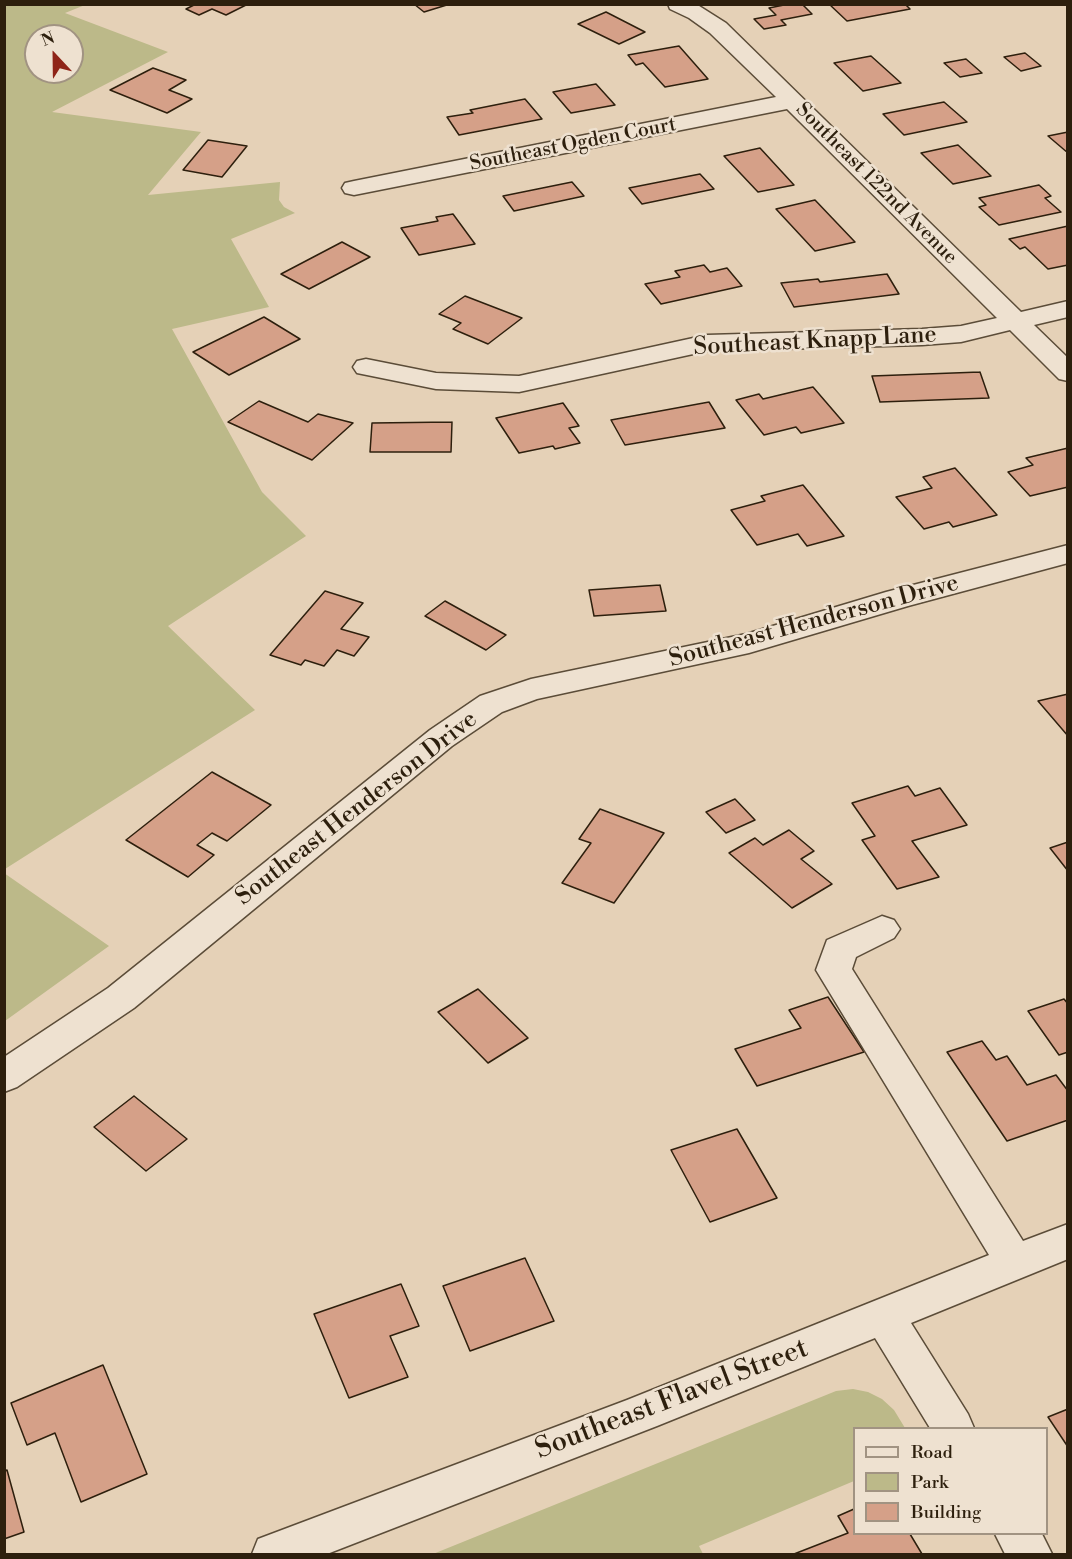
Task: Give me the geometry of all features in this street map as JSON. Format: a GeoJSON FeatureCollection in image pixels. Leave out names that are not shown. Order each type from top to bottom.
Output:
{"type":"FeatureCollection","features":[{"type":"Feature","properties":{"kind":"street","name":"Southeast 122nd Avenue"},"geometry":{"type":"LineString","coordinates":[[678,4],[697,13],[718,28],[1068,373]]}},
{"type":"Feature","properties":{"kind":"street","name":"Southeast Ogden Court"},"geometry":{"type":"LineString","coordinates":[[354,188],[792,101]]}},
{"type":"Feature","properties":{"kind":"street","name":"Southeast Knapp Lane"},"geometry":{"type":"LineString","coordinates":[[366,367],[436,381],[519,384],[707,343],[922,338],[961,334],[1068,309]]}},
{"type":"Feature","properties":{"kind":"street","name":"Southeast Henderson Drive"},"geometry":{"type":"LineString","coordinates":[[4,1077],[121,998],[441,738],[491,704],[531,690],[749,643],[897,599],[1068,554]]}},
{"type":"Feature","properties":{"kind":"street"},"geometry":{"type":"LineString","coordinates":[[882,929],[840,949],[834,970],[1015,1263]]}},
{"type":"Feature","properties":{"kind":"street","name":"Southeast Flavel Street"},"geometry":{"type":"LineString","coordinates":[[274,1554],[884,1316],[1068,1241]]}},
{"type":"Feature","properties":{"kind":"street"},"geometry":{"type":"LineString","coordinates":[[884,1316],[952,1427]]}},
{"type":"Feature","properties":{"kind":"street"},"geometry":{"type":"LineString","coordinates":[[1018,1535],[1030,1554]]}},
{"type":"Feature","properties":{"kind":"green space"},"geometry":{"type":"Polygon","coordinates":[[[5,4],[85,5],[65,13],[168,52],[52,112],[201,132],[148,195],[280,182],[279,200],[284,207],[295,213],[231,239],[269,307],[172,329],[262,492],[306,536],[168,626],[255,710],[5,869],[5,4]]]}},
{"type":"Feature","properties":{"kind":"green space"},"geometry":{"type":"Polygon","coordinates":[[[4,873],[109,946],[5,1021],[4,1021],[4,873]]]}},
{"type":"Feature","properties":{"kind":"green space"},"geometry":{"type":"Polygon","coordinates":[[[853,1389],[868,1392],[882,1399],[894,1410],[904,1427],[853,1427],[853,1481],[699,1546],[703,1554],[433,1554],[836,1391],[853,1389]]]}},
{"type":"Feature","properties":{"kind":"building"},"geometry":{"type":"Polygon","coordinates":[[[196,4],[248,4],[226,15],[212,9],[199,15],[186,9],[196,4]]]}},
{"type":"Feature","properties":{"kind":"building"},"geometry":{"type":"Polygon","coordinates":[[[414,4],[450,4],[424,12],[414,4]]]}},
{"type":"Feature","properties":{"kind":"building"},"geometry":{"type":"Polygon","coordinates":[[[802,4],[812,14],[781,20],[786,25],[764,29],[754,19],[776,15],[769,8],[802,4]]]}},
{"type":"Feature","properties":{"kind":"building"},"geometry":{"type":"Polygon","coordinates":[[[829,4],[905,4],[910,9],[847,21],[829,4]]]}},
{"type":"Feature","properties":{"kind":"building"},"geometry":{"type":"Polygon","coordinates":[[[606,12],[645,32],[619,44],[578,24],[606,12]]]}},
{"type":"Feature","properties":{"kind":"building"},"geometry":{"type":"Polygon","coordinates":[[[679,46],[708,79],[665,87],[643,63],[636,65],[628,55],[679,46]]]}},
{"type":"Feature","properties":{"kind":"building"},"geometry":{"type":"Polygon","coordinates":[[[1025,53],[1041,66],[1021,71],[1004,57],[1025,53]]]}},
{"type":"Feature","properties":{"kind":"building"},"geometry":{"type":"Polygon","coordinates":[[[871,56],[901,83],[863,91],[834,63],[871,56]]]}},
{"type":"Feature","properties":{"kind":"building"},"geometry":{"type":"Polygon","coordinates":[[[966,59],[982,73],[960,77],[944,63],[966,59]]]}},
{"type":"Feature","properties":{"kind":"building"},"geometry":{"type":"Polygon","coordinates":[[[153,68],[186,80],[169,90],[192,99],[167,113],[110,90],[153,68]]]}},
{"type":"Feature","properties":{"kind":"building"},"geometry":{"type":"Polygon","coordinates":[[[596,84],[615,105],[571,113],[553,92],[596,84]]]}},
{"type":"Feature","properties":{"kind":"building"},"geometry":{"type":"Polygon","coordinates":[[[525,99],[542,119],[459,135],[447,117],[473,113],[470,110],[525,99]]]}},
{"type":"Feature","properties":{"kind":"building"},"geometry":{"type":"Polygon","coordinates":[[[944,102],[967,122],[904,135],[883,114],[944,102]]]}},
{"type":"Feature","properties":{"kind":"building"},"geometry":{"type":"Polygon","coordinates":[[[1068,132],[1068,153],[1048,136],[1068,132]]]}},
{"type":"Feature","properties":{"kind":"building"},"geometry":{"type":"Polygon","coordinates":[[[208,140],[247,146],[222,177],[183,170],[208,140]]]}},
{"type":"Feature","properties":{"kind":"building"},"geometry":{"type":"Polygon","coordinates":[[[958,145],[991,176],[953,184],[921,153],[958,145]]]}},
{"type":"Feature","properties":{"kind":"building"},"geometry":{"type":"Polygon","coordinates":[[[760,148],[794,185],[758,192],[724,156],[760,148]]]}},
{"type":"Feature","properties":{"kind":"building"},"geometry":{"type":"Polygon","coordinates":[[[700,174],[714,189],[642,204],[629,188],[700,174]]]}},
{"type":"Feature","properties":{"kind":"building"},"geometry":{"type":"Polygon","coordinates":[[[572,182],[584,196],[514,211],[503,196],[572,182]]]}},
{"type":"Feature","properties":{"kind":"building"},"geometry":{"type":"Polygon","coordinates":[[[1039,185],[1051,196],[1045,198],[1061,212],[999,225],[979,207],[986,205],[979,198],[1039,185]]]}},
{"type":"Feature","properties":{"kind":"building"},"geometry":{"type":"Polygon","coordinates":[[[815,200],[855,242],[815,251],[776,209],[815,200]]]}},
{"type":"Feature","properties":{"kind":"building"},"geometry":{"type":"Polygon","coordinates":[[[453,214],[475,244],[419,255],[401,228],[438,221],[436,217],[453,214]]]}},
{"type":"Feature","properties":{"kind":"building"},"geometry":{"type":"Polygon","coordinates":[[[1068,226],[1068,265],[1048,269],[1025,247],[1020,249],[1009,239],[1068,226]]]}},
{"type":"Feature","properties":{"kind":"building"},"geometry":{"type":"Polygon","coordinates":[[[342,242],[370,257],[309,289],[281,274],[342,242]]]}},
{"type":"Feature","properties":{"kind":"building"},"geometry":{"type":"Polygon","coordinates":[[[704,265],[710,272],[727,268],[742,286],[661,304],[645,284],[680,277],[675,271],[704,265]]]}},
{"type":"Feature","properties":{"kind":"building"},"geometry":{"type":"Polygon","coordinates":[[[887,274],[899,294],[794,307],[781,283],[818,279],[820,282],[887,274]]]}},
{"type":"Feature","properties":{"kind":"building"},"geometry":{"type":"Polygon","coordinates":[[[465,296],[522,318],[488,344],[453,329],[461,323],[439,314],[465,296]]]}},
{"type":"Feature","properties":{"kind":"building"},"geometry":{"type":"Polygon","coordinates":[[[264,317],[300,339],[229,375],[193,352],[264,317]]]}},
{"type":"Feature","properties":{"kind":"building"},"geometry":{"type":"Polygon","coordinates":[[[980,372],[989,398],[880,402],[872,376],[980,372]]]}},
{"type":"Feature","properties":{"kind":"building"},"geometry":{"type":"Polygon","coordinates":[[[813,387],[844,423],[801,433],[796,427],[764,435],[736,400],[759,394],[763,399],[813,387]]]}},
{"type":"Feature","properties":{"kind":"building"},"geometry":{"type":"Polygon","coordinates":[[[259,401],[308,422],[318,414],[353,423],[312,460],[228,422],[259,401]]]}},
{"type":"Feature","properties":{"kind":"building"},"geometry":{"type":"Polygon","coordinates":[[[709,402],[725,428],[625,445],[611,420],[709,402]]]}},
{"type":"Feature","properties":{"kind":"building"},"geometry":{"type":"Polygon","coordinates":[[[563,403],[579,426],[569,428],[580,443],[555,449],[553,446],[519,453],[496,418],[563,403]]]}},
{"type":"Feature","properties":{"kind":"building"},"geometry":{"type":"Polygon","coordinates":[[[452,422],[451,452],[370,452],[372,423],[452,422]]]}},
{"type":"Feature","properties":{"kind":"building"},"geometry":{"type":"Polygon","coordinates":[[[1068,448],[1068,487],[1030,496],[1008,472],[1033,465],[1026,458],[1068,448]]]}},
{"type":"Feature","properties":{"kind":"building"},"geometry":{"type":"Polygon","coordinates":[[[955,468],[997,515],[953,527],[949,522],[924,529],[896,497],[932,488],[923,477],[955,468]]]}},
{"type":"Feature","properties":{"kind":"building"},"geometry":{"type":"Polygon","coordinates":[[[803,485],[844,536],[807,546],[798,534],[757,545],[731,510],[765,501],[761,496],[803,485]]]}},
{"type":"Feature","properties":{"kind":"building"},"geometry":{"type":"Polygon","coordinates":[[[660,585],[666,611],[594,616],[589,590],[660,585]]]}},
{"type":"Feature","properties":{"kind":"building"},"geometry":{"type":"Polygon","coordinates":[[[325,591],[363,603],[341,629],[369,637],[354,656],[337,650],[324,666],[305,660],[301,665],[270,655],[325,591]]]}},
{"type":"Feature","properties":{"kind":"building"},"geometry":{"type":"Polygon","coordinates":[[[445,601],[506,635],[486,650],[425,616],[445,601]]]}},
{"type":"Feature","properties":{"kind":"building"},"geometry":{"type":"Polygon","coordinates":[[[1068,694],[1068,736],[1038,701],[1068,694]]]}},
{"type":"Feature","properties":{"kind":"building"},"geometry":{"type":"Polygon","coordinates":[[[212,772],[271,805],[227,841],[212,833],[197,845],[214,855],[188,877],[126,840],[212,772]]]}},
{"type":"Feature","properties":{"kind":"building"},"geometry":{"type":"Polygon","coordinates":[[[908,786],[915,796],[940,788],[967,825],[912,841],[939,877],[897,889],[862,840],[875,836],[852,803],[908,786]]]}},
{"type":"Feature","properties":{"kind":"building"},"geometry":{"type":"Polygon","coordinates":[[[735,799],[755,820],[726,833],[706,812],[735,799]]]}},
{"type":"Feature","properties":{"kind":"building"},"geometry":{"type":"Polygon","coordinates":[[[600,809],[664,833],[614,903],[562,883],[591,843],[579,839],[600,809]]]}},
{"type":"Feature","properties":{"kind":"building"},"geometry":{"type":"Polygon","coordinates":[[[789,830],[814,851],[801,859],[832,884],[792,908],[729,853],[755,838],[763,845],[789,830]]]}},
{"type":"Feature","properties":{"kind":"building"},"geometry":{"type":"Polygon","coordinates":[[[1068,842],[1068,871],[1050,848],[1068,842]]]}},
{"type":"Feature","properties":{"kind":"building"},"geometry":{"type":"Polygon","coordinates":[[[478,989],[528,1038],[488,1063],[438,1012],[478,989]]]}},
{"type":"Feature","properties":{"kind":"building"},"geometry":{"type":"Polygon","coordinates":[[[828,997],[864,1052],[757,1086],[735,1049],[801,1028],[789,1010],[828,997]]]}},
{"type":"Feature","properties":{"kind":"building"},"geometry":{"type":"Polygon","coordinates":[[[1064,999],[1068,1004],[1068,1052],[1059,1055],[1028,1011],[1064,999]]]}},
{"type":"Feature","properties":{"kind":"building"},"geometry":{"type":"Polygon","coordinates":[[[982,1041],[996,1060],[1007,1056],[1027,1085],[1056,1075],[1068,1091],[1068,1120],[1007,1141],[947,1052],[982,1041]]]}},
{"type":"Feature","properties":{"kind":"building"},"geometry":{"type":"Polygon","coordinates":[[[134,1096],[187,1139],[146,1171],[94,1127],[134,1096]]]}},
{"type":"Feature","properties":{"kind":"building"},"geometry":{"type":"Polygon","coordinates":[[[737,1129],[777,1198],[710,1222],[671,1150],[737,1129]]]}},
{"type":"Feature","properties":{"kind":"building"},"geometry":{"type":"Polygon","coordinates":[[[525,1258],[554,1321],[470,1351],[443,1286],[525,1258]]]}},
{"type":"Feature","properties":{"kind":"building"},"geometry":{"type":"Polygon","coordinates":[[[401,1284],[419,1326],[390,1336],[408,1377],[349,1398],[314,1314],[401,1284]]]}},
{"type":"Feature","properties":{"kind":"building"},"geometry":{"type":"Polygon","coordinates":[[[103,1365],[147,1474],[81,1502],[55,1433],[27,1445],[11,1403],[103,1365]]]}},
{"type":"Feature","properties":{"kind":"building"},"geometry":{"type":"Polygon","coordinates":[[[1068,1409],[1068,1447],[1048,1417],[1068,1409]]]}},
{"type":"Feature","properties":{"kind":"building"},"geometry":{"type":"Polygon","coordinates":[[[7,1470],[24,1532],[4,1539],[4,1471],[7,1470]]]}},
{"type":"Feature","properties":{"kind":"building"},"geometry":{"type":"Polygon","coordinates":[[[853,1509],[853,1535],[911,1535],[922,1554],[794,1554],[848,1533],[838,1516],[853,1509]]]}}]}
